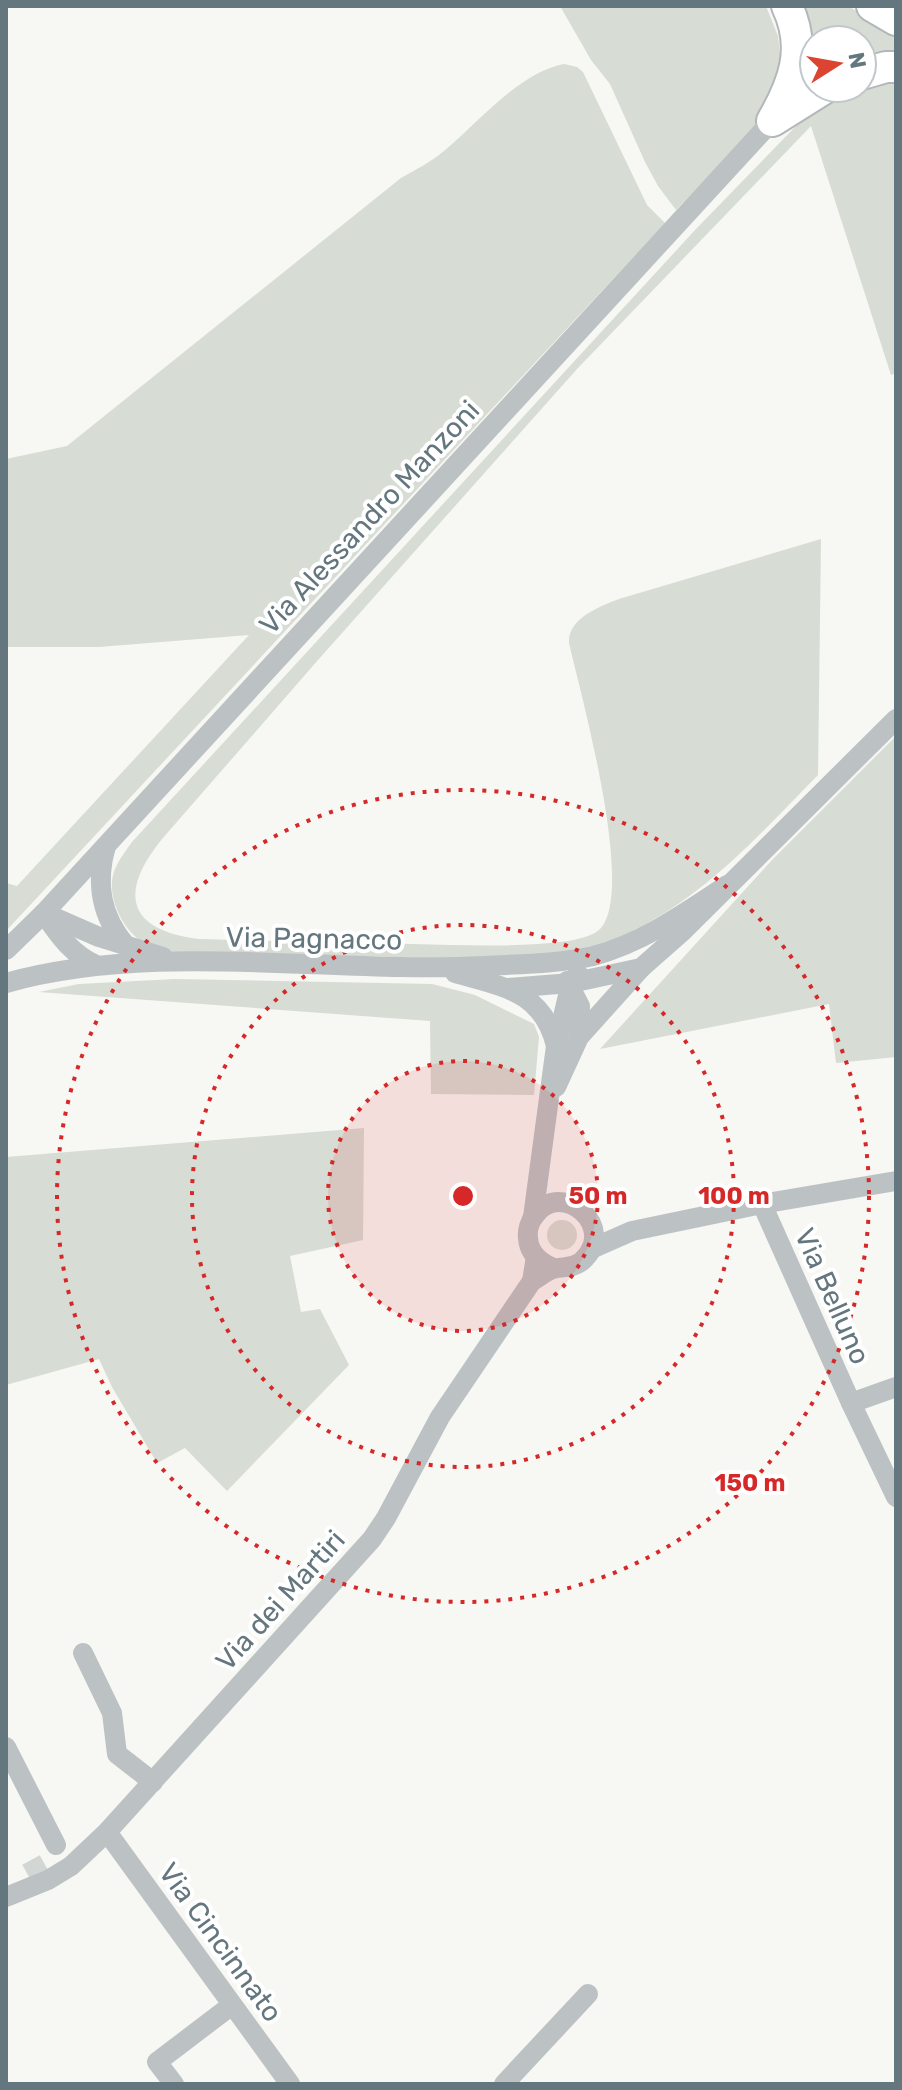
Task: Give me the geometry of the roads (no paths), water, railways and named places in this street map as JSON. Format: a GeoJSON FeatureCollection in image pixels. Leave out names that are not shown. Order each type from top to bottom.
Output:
{"type":"FeatureCollection","features":[{"type":"Feature","properties":{"kind":"highway"},"geometry":{"type":"LineString","coordinates":[[772,121],[796,72],[798,46],[795,22],[787,6]]}},
{"type":"Feature","properties":{"kind":"highway"},"geometry":{"type":"LineString","coordinates":[[872,6],[896,20]]}},
{"type":"Feature","properties":{"kind":"highway"},"geometry":{"type":"LineString","coordinates":[[772,121],[799,104]]}},
{"type":"Feature","properties":{"kind":"street","name":"Via Alessandro Manzoni"},"geometry":{"type":"LineString","coordinates":[[6,950],[44,913],[772,121]]}},
{"type":"Feature","properties":{"kind":"street","name":"Via Pagnacco"},"geometry":{"type":"LineString","coordinates":[[545,1108],[579,1037],[641,968],[683,931],[896,719]]}},
{"type":"Feature","properties":{"kind":"street"},"geometry":{"type":"LineString","coordinates":[[106,844],[99,868],[99,887],[113,931],[126,946]]}},
{"type":"Feature","properties":{"kind":"street","name":"Via Pagnacco"},"geometry":{"type":"LineString","coordinates":[[6,983],[96,965],[186,963],[440,969],[543,963],[593,956],[634,941],[676,919],[727,885]]}},
{"type":"Feature","properties":{"kind":"street"},"geometry":{"type":"LineString","coordinates":[[44,913],[70,948],[96,965]]}},
{"type":"Feature","properties":{"kind":"street","name":"Via Pagnacco"},"geometry":{"type":"LineString","coordinates":[[44,913],[126,946],[186,963]]}},
{"type":"Feature","properties":{"kind":"street","name":"Via Pagnacco"},"geometry":{"type":"LineString","coordinates":[[533,1217],[545,1108],[556,1046],[571,983],[593,956]]}},
{"type":"Feature","properties":{"kind":"street"},"geometry":{"type":"LineString","coordinates":[[543,963],[571,983]]}},
{"type":"Feature","properties":{"kind":"street","name":"Via Pagnacco"},"geometry":{"type":"LineString","coordinates":[[508,988],[571,983],[641,968]]}},
{"type":"Feature","properties":{"kind":"street","name":"Via Pagnacco"},"geometry":{"type":"LineString","coordinates":[[440,969],[508,988],[533,1003],[551,1024],[556,1046]]}},
{"type":"Feature","properties":{"kind":"street","name":"Via Pagnacco"},"geometry":{"type":"LineString","coordinates":[[571,983],[580,1006],[579,1037]]}},
{"type":"Feature","properties":{"kind":"street"},"geometry":{"type":"LineString","coordinates":[[538,1173],[547,1193],[581,1208],[592,1223],[591,1249]]}},
{"type":"Feature","properties":{"kind":"street"},"geometry":{"type":"LineString","coordinates":[[563,1202],[546,1206],[533,1217],[528,1238],[536,1257],[554,1268],[576,1265],[591,1249],[632,1231],[896,1181]]}},
{"type":"Feature","properties":{"kind":"street","name":"Via Belluno"},"geometry":{"type":"LineString","coordinates":[[762,1204],[896,1497]]}},
{"type":"Feature","properties":{"kind":"street"},"geometry":{"type":"LineString","coordinates":[[592,1223],[632,1231]]}},
{"type":"Feature","properties":{"kind":"street","name":"Via dei Martiri"},"geometry":{"type":"LineString","coordinates":[[6,1897],[42,1880],[65,1857],[107,1832],[372,1539],[440,1417],[532,1281],[536,1257]]}},
{"type":"Feature","properties":{"kind":"street","name":"Via dei Martiri"},"geometry":{"type":"LineString","coordinates":[[532,1281],[554,1268]]}},
{"type":"Feature","properties":{"kind":"street"},"geometry":{"type":"LineString","coordinates":[[851,1403],[896,1387]]}},
{"type":"Feature","properties":{"kind":"street"},"geometry":{"type":"LineString","coordinates":[[83,1653],[112,1713],[117,1754],[153,1782]]}},
{"type":"Feature","properties":{"kind":"street"},"geometry":{"type":"LineString","coordinates":[[6,1747],[65,1857]]}},
{"type":"Feature","properties":{"kind":"street","name":"Via Cincinnato"},"geometry":{"type":"LineString","coordinates":[[107,1832],[290,2084]]}},
{"type":"Feature","properties":{"kind":"street"},"geometry":{"type":"LineString","coordinates":[[504,2084],[588,1994]]}},
{"type":"Feature","properties":{"kind":"street"},"geometry":{"type":"LineString","coordinates":[[174,2084],[157,2062],[232,2005]]}},
{"type":"Feature","properties":{"kind":"tunnel"},"geometry":{"type":"LineString","coordinates":[[31,1860],[41,1878]]}}]}
